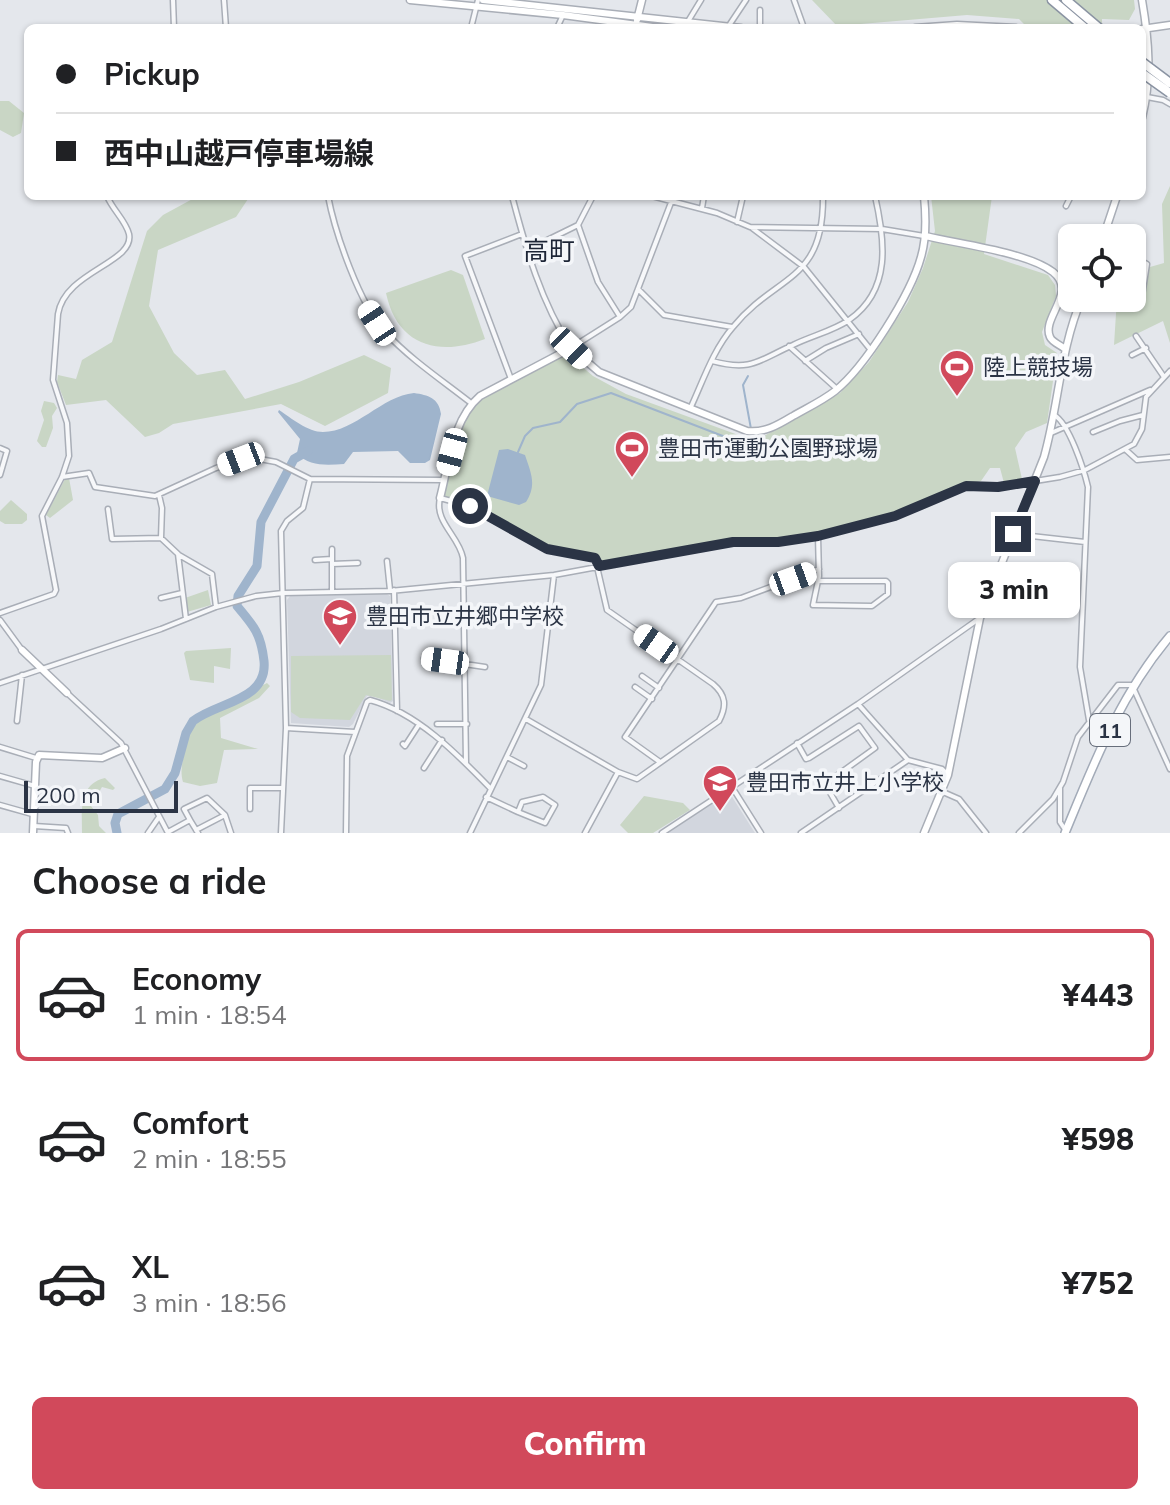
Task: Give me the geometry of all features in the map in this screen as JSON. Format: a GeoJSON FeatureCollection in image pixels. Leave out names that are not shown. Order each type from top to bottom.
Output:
{"type":"FeatureCollection","features":[{"type":"Feature","properties":{"kind":"highway"},"geometry":{"type":"LineString","coordinates":[[1052,0],[1080,24]]}},
{"type":"Feature","properties":{"kind":"highway"},"geometry":{"type":"LineString","coordinates":[[1066,0],[1094,24]]}},
{"type":"Feature","properties":{"kind":"highway"},"geometry":{"type":"LineString","coordinates":[[1146,65],[1170,83]]}},
{"type":"Feature","properties":{"kind":"highway"},"geometry":{"type":"LineString","coordinates":[[1146,76],[1170,93]]}},
{"type":"Feature","properties":{"kind":"main road","name":"11"},"geometry":{"type":"LineString","coordinates":[[1066,832],[1114,719],[1132,685],[1170,636]]}},
{"type":"Feature","properties":{"kind":"street"},"geometry":{"type":"LineString","coordinates":[[173,0],[174,24]]}},
{"type":"Feature","properties":{"kind":"street"},"geometry":{"type":"LineString","coordinates":[[224,0],[226,24]]}},
{"type":"Feature","properties":{"kind":"street"},"geometry":{"type":"LineString","coordinates":[[410,0],[479,2],[637,23]]}},
{"type":"Feature","properties":{"kind":"street"},"geometry":{"type":"LineString","coordinates":[[637,23],[642,0]]}},
{"type":"Feature","properties":{"kind":"street"},"geometry":{"type":"LineString","coordinates":[[687,23],[701,0]]}},
{"type":"Feature","properties":{"kind":"street"},"geometry":{"type":"LineString","coordinates":[[730,24],[746,0]]}},
{"type":"Feature","properties":{"kind":"street"},"geometry":{"type":"LineString","coordinates":[[794,0],[803,24]]}},
{"type":"Feature","properties":{"kind":"street"},"geometry":{"type":"LineString","coordinates":[[1142,0],[1144,24]]}},
{"type":"Feature","properties":{"kind":"street"},"geometry":{"type":"LineString","coordinates":[[479,2],[637,23],[697,24]]}},
{"type":"Feature","properties":{"kind":"street"},"geometry":{"type":"LineString","coordinates":[[472,24],[479,2]]}},
{"type":"Feature","properties":{"kind":"street"},"geometry":{"type":"LineString","coordinates":[[760,10],[760,24]]}},
{"type":"Feature","properties":{"kind":"street"},"geometry":{"type":"LineString","coordinates":[[559,24],[563,15]]}},
{"type":"Feature","properties":{"kind":"street"},"geometry":{"type":"LineString","coordinates":[[1146,29],[1170,25]]}},
{"type":"Feature","properties":{"kind":"street"},"geometry":{"type":"LineString","coordinates":[[1146,39],[1150,59],[1146,101]]}},
{"type":"Feature","properties":{"kind":"street"},"geometry":{"type":"LineString","coordinates":[[1147,97],[1170,104]]}},
{"type":"Feature","properties":{"kind":"street"},"geometry":{"type":"LineString","coordinates":[[0,613],[54,594],[56,590],[42,516],[69,456],[70,440],[64,408],[53,380],[58,314],[60,303],[72,285],[121,255],[128,244],[129,234],[109,200]]}},
{"type":"Feature","properties":{"kind":"street"},"geometry":{"type":"LineString","coordinates":[[329,200],[361,298],[377,323],[396,343],[471,403]]}},
{"type":"Feature","properties":{"kind":"street"},"geometry":{"type":"LineString","coordinates":[[513,200],[549,313],[571,348],[599,372],[740,429],[756,432],[772,428],[837,389],[870,349],[912,284],[926,236],[924,200]]}},
{"type":"Feature","properties":{"kind":"street"},"geometry":{"type":"LineString","coordinates":[[527,250],[578,225],[591,200]]}},
{"type":"Feature","properties":{"kind":"street"},"geometry":{"type":"LineString","coordinates":[[466,763],[465,582],[462,551],[440,516],[440,498],[459,424],[471,403],[571,348],[631,307],[672,200],[750,227],[804,267],[870,349]]}},
{"type":"Feature","properties":{"kind":"street"},"geometry":{"type":"LineString","coordinates":[[702,208],[703,200]]}},
{"type":"Feature","properties":{"kind":"street"},"geometry":{"type":"LineString","coordinates":[[737,222],[742,200]]}},
{"type":"Feature","properties":{"kind":"street"},"geometry":{"type":"LineString","coordinates":[[690,409],[732,327],[804,267],[820,229],[823,200]]}},
{"type":"Feature","properties":{"kind":"street"},"geometry":{"type":"LineString","coordinates":[[712,361],[734,367],[752,365],[849,320],[868,304],[879,284],[882,229],[876,200]]}},
{"type":"Feature","properties":{"kind":"street"},"geometry":{"type":"LineString","coordinates":[[1066,206],[1069,200]]}},
{"type":"Feature","properties":{"kind":"street"},"geometry":{"type":"LineString","coordinates":[[1108,224],[1116,200]]}},
{"type":"Feature","properties":{"kind":"street"},"geometry":{"type":"LineString","coordinates":[[578,225],[598,282],[620,317]]}},
{"type":"Feature","properties":{"kind":"street"},"geometry":{"type":"LineString","coordinates":[[750,227],[882,229],[1008,254],[1053,273],[1061,283],[1061,296],[1049,331],[1052,341],[1064,348]]}},
{"type":"Feature","properties":{"kind":"street"},"geometry":{"type":"LineString","coordinates":[[511,379],[465,256],[522,234]]}},
{"type":"Feature","properties":{"kind":"street"},"geometry":{"type":"LineString","coordinates":[[638,289],[664,315],[732,327]]}},
{"type":"Feature","properties":{"kind":"street"},"geometry":{"type":"LineString","coordinates":[[924,833],[948,775],[980,618],[1051,433],[1064,348],[1077,312]]}},
{"type":"Feature","properties":{"kind":"street"},"geometry":{"type":"LineString","coordinates":[[805,361],[859,334]]}},
{"type":"Feature","properties":{"kind":"street"},"geometry":{"type":"LineString","coordinates":[[1136,336],[1164,377]]}},
{"type":"Feature","properties":{"kind":"street"},"geometry":{"type":"LineString","coordinates":[[789,346],[837,389]]}},
{"type":"Feature","properties":{"kind":"street"},"geometry":{"type":"LineString","coordinates":[[1132,355],[1146,348]]}},
{"type":"Feature","properties":{"kind":"street"},"geometry":{"type":"LineString","coordinates":[[0,683],[242,600],[283,593],[392,590],[554,575],[733,542],[778,542],[818,536],[895,516],[966,486],[998,487],[1085,470],[1126,450],[1140,435],[1144,400],[1170,371]]}},
{"type":"Feature","properties":{"kind":"street"},"geometry":{"type":"LineString","coordinates":[[1051,433],[1150,390]]}},
{"type":"Feature","properties":{"kind":"street"},"geometry":{"type":"LineString","coordinates":[[1054,415],[1065,427],[1085,470],[1088,487],[1080,667],[1089,720]]}},
{"type":"Feature","properties":{"kind":"street"},"geometry":{"type":"LineString","coordinates":[[1093,432],[1143,415]]}},
{"type":"Feature","properties":{"kind":"street"},"geometry":{"type":"LineString","coordinates":[[0,448],[7,451],[7,455],[0,475]]}},
{"type":"Feature","properties":{"kind":"street"},"geometry":{"type":"LineString","coordinates":[[1126,450],[1137,460],[1170,457]]}},
{"type":"Feature","properties":{"kind":"street"},"geometry":{"type":"LineString","coordinates":[[62,477],[89,473],[95,487],[159,495],[241,459],[262,458],[310,479],[444,480]]}},
{"type":"Feature","properties":{"kind":"street"},"geometry":{"type":"LineString","coordinates":[[281,833],[286,728],[282,528],[303,508],[310,479]]}},
{"type":"Feature","properties":{"kind":"street"},"geometry":{"type":"LineString","coordinates":[[159,495],[161,538]]}},
{"type":"Feature","properties":{"kind":"street"},"geometry":{"type":"LineString","coordinates":[[440,498],[470,506],[547,549],[595,558],[607,610],[717,688],[722,694],[724,708],[719,721],[637,779],[618,772],[526,719]]}},
{"type":"Feature","properties":{"kind":"street"},"geometry":{"type":"LineString","coordinates":[[108,509],[112,539],[161,538],[178,554],[212,574],[216,607]]}},
{"type":"Feature","properties":{"kind":"street"},"geometry":{"type":"LineString","coordinates":[[1013,534],[1085,542]]}},
{"type":"Feature","properties":{"kind":"street"},"geometry":{"type":"LineString","coordinates":[[818,536],[819,569],[813,605],[872,606],[888,594],[886,581],[818,581]]}},
{"type":"Feature","properties":{"kind":"street"},"geometry":{"type":"LineString","coordinates":[[332,549],[332,592]]}},
{"type":"Feature","properties":{"kind":"street"},"geometry":{"type":"LineString","coordinates":[[178,554],[186,619]]}},
{"type":"Feature","properties":{"kind":"street"},"geometry":{"type":"LineString","coordinates":[[315,560],[358,563]]}},
{"type":"Feature","properties":{"kind":"street"},"geometry":{"type":"LineString","coordinates":[[387,561],[392,590],[397,711]]}},
{"type":"Feature","properties":{"kind":"street"},"geometry":{"type":"LineString","coordinates":[[660,762],[625,737],[716,602],[741,598],[819,569]]}},
{"type":"Feature","properties":{"kind":"street"},"geometry":{"type":"LineString","coordinates":[[470,833],[541,685],[554,575]]}},
{"type":"Feature","properties":{"kind":"street"},"geometry":{"type":"LineString","coordinates":[[161,598],[182,592]]}},
{"type":"Feature","properties":{"kind":"street"},"geometry":{"type":"LineString","coordinates":[[662,833],[858,704],[980,618]]}},
{"type":"Feature","properties":{"kind":"street"},"geometry":{"type":"LineString","coordinates":[[0,620],[22,650],[125,748],[168,833],[190,820]]}},
{"type":"Feature","properties":{"kind":"street"},"geometry":{"type":"LineString","coordinates":[[424,658],[485,667]]}},
{"type":"Feature","properties":{"kind":"street"},"geometry":{"type":"LineString","coordinates":[[17,721],[22,675]]}},
{"type":"Feature","properties":{"kind":"street"},"geometry":{"type":"LineString","coordinates":[[642,676],[659,688]]}},
{"type":"Feature","properties":{"kind":"street"},"geometry":{"type":"LineString","coordinates":[[1066,832],[1060,822],[1060,788],[1072,750],[1089,720],[1118,685],[1132,685],[1170,769]]}},
{"type":"Feature","properties":{"kind":"street"},"geometry":{"type":"LineString","coordinates":[[635,687],[652,699]]}},
{"type":"Feature","properties":{"kind":"street"},"geometry":{"type":"LineString","coordinates":[[346,833],[347,756],[370,700],[397,711],[442,740],[491,789]]}},
{"type":"Feature","properties":{"kind":"street"},"geometry":{"type":"LineString","coordinates":[[858,704],[908,760],[942,769],[948,775]]}},
{"type":"Feature","properties":{"kind":"street"},"geometry":{"type":"LineString","coordinates":[[437,724],[467,724]]}},
{"type":"Feature","properties":{"kind":"street"},"geometry":{"type":"LineString","coordinates":[[403,744],[405,746],[418,725]]}},
{"type":"Feature","properties":{"kind":"street"},"geometry":{"type":"LineString","coordinates":[[797,743],[806,759],[859,726],[868,737],[875,750],[825,784],[839,808]]}},
{"type":"Feature","properties":{"kind":"street"},"geometry":{"type":"LineString","coordinates":[[286,728],[355,732]]}},
{"type":"Feature","properties":{"kind":"street"},"geometry":{"type":"LineString","coordinates":[[424,768],[442,740]]}},
{"type":"Feature","properties":{"kind":"street"},"geometry":{"type":"LineString","coordinates":[[0,747],[36,758]]}},
{"type":"Feature","properties":{"kind":"street"},"geometry":{"type":"LineString","coordinates":[[36,758],[42,754],[102,758],[125,748]]}},
{"type":"Feature","properties":{"kind":"street"},"geometry":{"type":"LineString","coordinates":[[507,757],[524,766]]}},
{"type":"Feature","properties":{"kind":"street"},"geometry":{"type":"LineString","coordinates":[[36,758],[33,830],[66,828],[68,833]]}},
{"type":"Feature","properties":{"kind":"street"},"geometry":{"type":"LineString","coordinates":[[801,833],[908,760]]}},
{"type":"Feature","properties":{"kind":"street"},"geometry":{"type":"LineString","coordinates":[[585,833],[618,772]]}},
{"type":"Feature","properties":{"kind":"street"},"geometry":{"type":"LineString","coordinates":[[0,776],[35,786]]}},
{"type":"Feature","properties":{"kind":"street"},"geometry":{"type":"LineString","coordinates":[[732,787],[761,833]]}},
{"type":"Feature","properties":{"kind":"street"},"geometry":{"type":"LineString","coordinates":[[250,809],[250,788],[282,788]]}},
{"type":"Feature","properties":{"kind":"street"},"geometry":{"type":"LineString","coordinates":[[1019,833],[1040,814],[1060,788]]}},
{"type":"Feature","properties":{"kind":"street"},"geometry":{"type":"LineString","coordinates":[[943,792],[959,799],[986,833]]}},
{"type":"Feature","properties":{"kind":"street"},"geometry":{"type":"LineString","coordinates":[[225,815],[197,832],[184,809],[204,797],[225,815],[231,833]]}},
{"type":"Feature","properties":{"kind":"street"},"geometry":{"type":"LineString","coordinates":[[486,797],[542,824],[554,803],[543,797],[522,802],[518,812]]}},
{"type":"Feature","properties":{"kind":"street"},"geometry":{"type":"LineString","coordinates":[[0,805],[34,814]]}},
{"type":"Feature","properties":{"kind":"street"},"geometry":{"type":"LineString","coordinates":[[148,833],[159,817]]}},
{"type":"Feature","properties":{"kind":"shaded area","name":"豊田市立井郷中学校"},"geometry":{"type":"Polygon","coordinates":[[[290,596],[390,596],[393,701],[390,703],[367,696],[349,727],[291,723],[287,600],[290,596]]]}},
{"type":"Feature","properties":{"kind":"shaded area","name":"豊田市立井上小学校"},"geometry":{"type":"Polygon","coordinates":[[[729,792],[755,833],[666,833],[729,792]]]}},
{"type":"Feature","properties":{"kind":"green space"},"geometry":{"type":"Polygon","coordinates":[[[812,0],[1134,0],[1135,9],[1129,20],[1102,19],[1102,24],[1024,24],[1019,19],[967,15],[835,24],[812,0]]]}},
{"type":"Feature","properties":{"kind":"green space"},"geometry":{"type":"Polygon","coordinates":[[[0,101],[9,101],[24,113],[21,133],[13,137],[0,130],[0,101]]]}},
{"type":"Feature","properties":{"kind":"green space"},"geometry":{"type":"Polygon","coordinates":[[[1170,186],[1170,343],[1163,321],[1114,345],[1116,312],[1146,312],[1146,265],[1164,263],[1162,204],[1170,186]]]}},
{"type":"Feature","properties":{"kind":"green space"},"geometry":{"type":"Polygon","coordinates":[[[191,200],[247,200],[236,217],[158,250],[149,306],[174,353],[197,375],[225,370],[245,399],[299,382],[364,355],[391,368],[388,393],[325,426],[281,404],[173,424],[145,437],[106,400],[66,405],[57,382],[58,375],[76,379],[82,360],[112,342],[147,231],[163,215],[191,200]]]}},
{"type":"Feature","properties":{"kind":"green space"},"geometry":{"type":"Polygon","coordinates":[[[931,200],[991,200],[984,254],[1048,275],[1055,285],[1056,296],[1042,332],[1045,345],[1057,353],[1047,423],[1026,432],[1015,448],[1022,479],[1004,483],[1000,468],[990,468],[981,481],[956,487],[894,514],[816,535],[773,540],[731,540],[601,565],[598,558],[543,547],[442,495],[464,419],[480,400],[567,354],[593,376],[626,394],[741,436],[764,436],[840,393],[869,362],[908,302],[935,231],[931,200]]]}},
{"type":"Feature","properties":{"kind":"green space"},"geometry":{"type":"Polygon","coordinates":[[[451,270],[463,275],[485,339],[452,347],[422,343],[400,325],[386,293],[451,270]]]}},
{"type":"Feature","properties":{"kind":"green space"},"geometry":{"type":"Polygon","coordinates":[[[44,401],[54,403],[57,408],[52,416],[53,428],[46,447],[42,447],[37,441],[44,420],[41,411],[44,401]]]}},
{"type":"Feature","properties":{"kind":"green space"},"geometry":{"type":"Polygon","coordinates":[[[69,478],[73,500],[50,518],[46,515],[65,479],[69,478]]]}},
{"type":"Feature","properties":{"kind":"green space"},"geometry":{"type":"Polygon","coordinates":[[[11,500],[27,514],[27,520],[22,524],[0,521],[0,511],[11,500]]]}},
{"type":"Feature","properties":{"kind":"green space"},"geometry":{"type":"Polygon","coordinates":[[[208,590],[211,605],[187,612],[185,598],[208,590]]]}},
{"type":"Feature","properties":{"kind":"green space"},"geometry":{"type":"Polygon","coordinates":[[[231,648],[230,669],[214,666],[214,683],[190,680],[186,651],[231,648]]]}},
{"type":"Feature","properties":{"kind":"green space"},"geometry":{"type":"Polygon","coordinates":[[[391,655],[392,700],[366,695],[350,720],[300,718],[291,712],[291,656],[391,655]]]}},
{"type":"Feature","properties":{"kind":"green space"},"geometry":{"type":"Polygon","coordinates":[[[267,683],[270,686],[259,698],[220,718],[221,738],[258,749],[224,750],[217,783],[200,786],[183,782],[184,755],[198,722],[267,683]]]}},
{"type":"Feature","properties":{"kind":"green space"},"geometry":{"type":"Polygon","coordinates":[[[105,778],[115,788],[102,787],[91,806],[98,815],[99,826],[106,833],[82,833],[83,800],[90,786],[105,778]]]}},
{"type":"Feature","properties":{"kind":"green space"},"geometry":{"type":"Polygon","coordinates":[[[644,796],[683,803],[690,810],[653,833],[628,833],[620,825],[644,796]]]}},
{"type":"Feature","properties":{"kind":"water"},"geometry":{"type":"Polygon","coordinates":[[[414,393],[432,398],[441,414],[430,460],[425,463],[410,463],[398,451],[353,452],[344,464],[313,463],[297,453],[300,439],[278,412],[311,430],[323,432],[346,426],[391,400],[414,393]]]}},
{"type":"Feature","properties":{"kind":"water"},"geometry":{"type":"Polygon","coordinates":[[[508,449],[525,455],[531,473],[529,496],[526,502],[519,505],[487,496],[499,450],[508,449]]]}},
{"type":"Feature","properties":{"kind":"waterway"},"geometry":{"type":"LineString","coordinates":[[748,376],[743,385],[751,429]]}},
{"type":"Feature","properties":{"kind":"waterway"},"geometry":{"type":"LineString","coordinates":[[518,452],[525,436],[533,428],[560,422],[577,404],[611,393],[741,443],[753,441],[752,435]]}},
{"type":"Feature","properties":{"kind":"waterway"},"geometry":{"type":"LineString","coordinates":[[117,833],[115,823],[118,814],[165,789],[175,773],[186,733],[193,721],[250,693],[258,685],[264,661],[261,644],[252,625],[237,606],[238,596],[257,566],[261,522],[294,459],[308,451]]}},
{"type":"Feature","properties":{"kind":"place","name":"陸上競技場"},"geometry":{"type":"Point","coordinates":[957,398]}},
{"type":"Feature","properties":{"kind":"place","name":"豊田市運動公園野球場"},"geometry":{"type":"Point","coordinates":[632,479]}},
{"type":"Feature","properties":{"kind":"place","name":"豊田市立井郷中学校"},"geometry":{"type":"Point","coordinates":[340,647]}},
{"type":"Feature","properties":{"kind":"place","name":"豊田市立井上小学校"},"geometry":{"type":"Point","coordinates":[720,813]}},
{"type":"Feature","properties":{"kind":"district","name":"高町"},"geometry":{"type":"Point","coordinates":[549,250]}},
{"type":"Feature","properties":{"kind":"route"},"geometry":{"type":"LineString","coordinates":[[470,506],[525,539],[547,549],[595,558],[599,566],[733,542],[778,542],[818,536],[916,509],[966,486],[998,487],[1035,481],[1013,534]]}}]}
